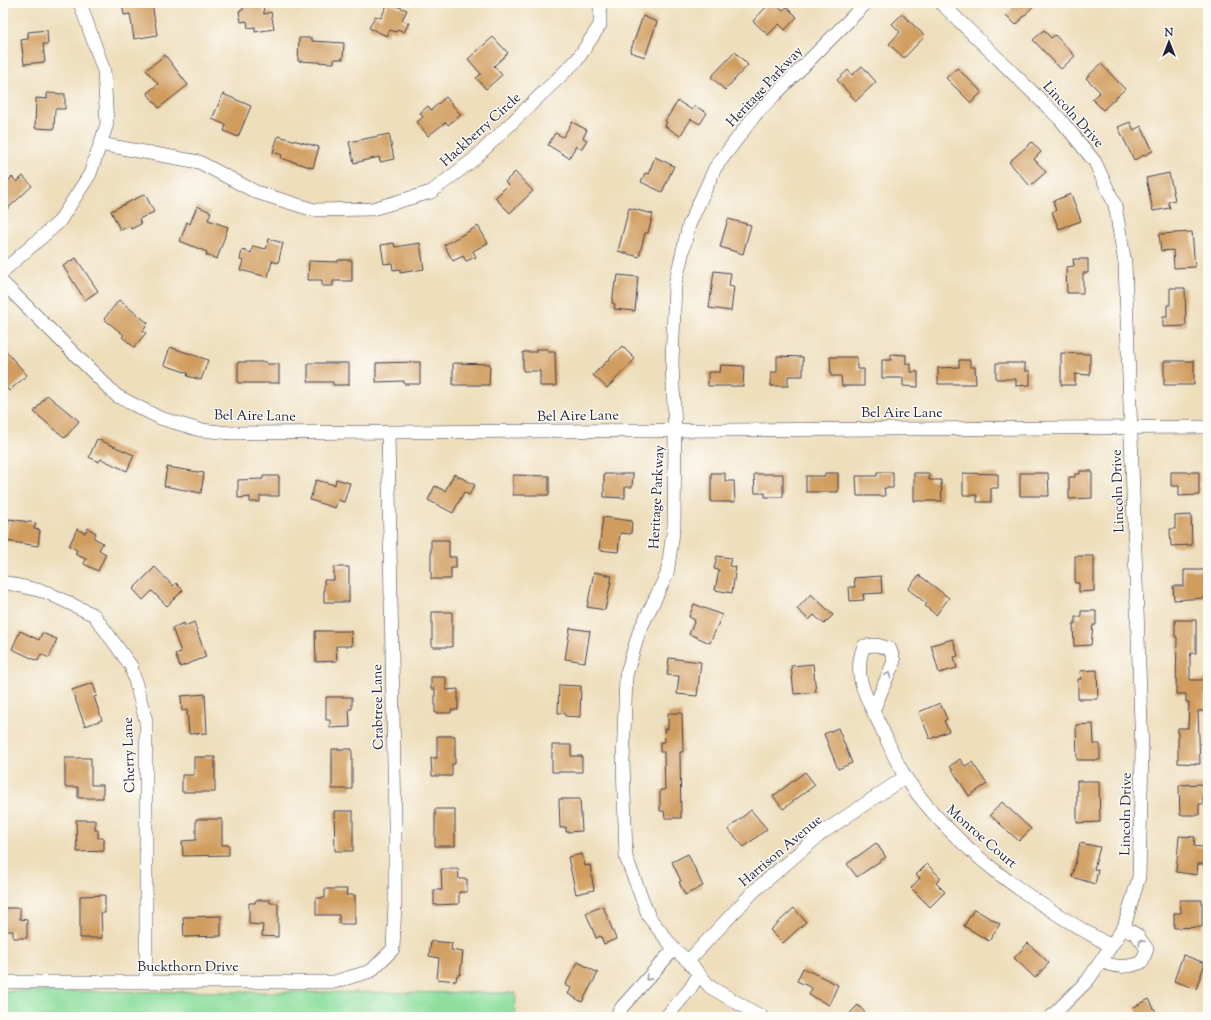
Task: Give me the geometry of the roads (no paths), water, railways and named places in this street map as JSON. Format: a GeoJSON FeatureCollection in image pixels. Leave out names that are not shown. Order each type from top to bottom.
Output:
{"type":"FeatureCollection","features":[{"type":"Feature","properties":{"kind":"street"},"geometry":{"type":"LineString","coordinates":[[3,271],[59,222],[90,174],[107,124],[104,71],[80,3]]}},
{"type":"Feature","properties":{"kind":"street","name":"Hackberry Circle"},"geometry":{"type":"LineString","coordinates":[[100,144],[199,162],[256,192],[314,210],[372,208],[431,192],[474,160],[577,60],[600,26],[600,3]]}},
{"type":"Feature","properties":{"kind":"street","name":"Heritage Parkway"},"geometry":{"type":"LineString","coordinates":[[762,1017],[710,987],[688,961],[674,949],[649,917],[626,857],[623,762],[626,676],[639,632],[667,574],[674,526],[675,430],[672,363],[675,284],[689,225],[715,168],[755,115],[866,3]]}},
{"type":"Feature","properties":{"kind":"street","name":"Lincoln Drive"},"geometry":{"type":"LineString","coordinates":[[941,3],[1060,119],[1095,162],[1115,205],[1125,263],[1142,752],[1139,877],[1124,928],[1088,980],[1051,1017]]}},
{"type":"Feature","properties":{"kind":"street","name":"Bel Aire Lane"},"geometry":{"type":"LineString","coordinates":[[3,282],[117,396],[160,418],[200,430],[231,433],[1130,426],[1208,427]]}},
{"type":"Feature","properties":{"kind":"street","name":"Crabtree Lane"},"geometry":{"type":"LineString","coordinates":[[371,971],[393,949],[395,903],[388,432]]}},
{"type":"Feature","properties":{"kind":"street","name":"Cherry Lane"},"geometry":{"type":"LineString","coordinates":[[3,582],[46,592],[94,615],[131,666],[146,721],[146,982]]}},
{"type":"Feature","properties":{"kind":"street","name":"Monroe Court"},"geometry":{"type":"LineString","coordinates":[[873,711],[905,777],[935,817],[997,872],[1047,909],[1111,946]]}},
{"type":"Feature","properties":{"kind":"street","name":"Harrison Avenue"},"geometry":{"type":"LineString","coordinates":[[688,961],[754,891],[822,833],[905,777]]}},
{"type":"Feature","properties":{"kind":"street"},"geometry":{"type":"LineString","coordinates":[[1100,962],[1111,966],[1128,968],[1142,962],[1147,949],[1137,935],[1124,928]]}},
{"type":"Feature","properties":{"kind":"street"},"geometry":{"type":"LineString","coordinates":[[616,1017],[622,1007],[674,949]]}},
{"type":"Feature","properties":{"kind":"street","name":"Buckthorn Drive"},"geometry":{"type":"LineString","coordinates":[[3,982],[334,982],[371,971]]}},
{"type":"Feature","properties":{"kind":"street"},"geometry":{"type":"LineString","coordinates":[[666,1017],[690,989],[699,974]]}}]}
